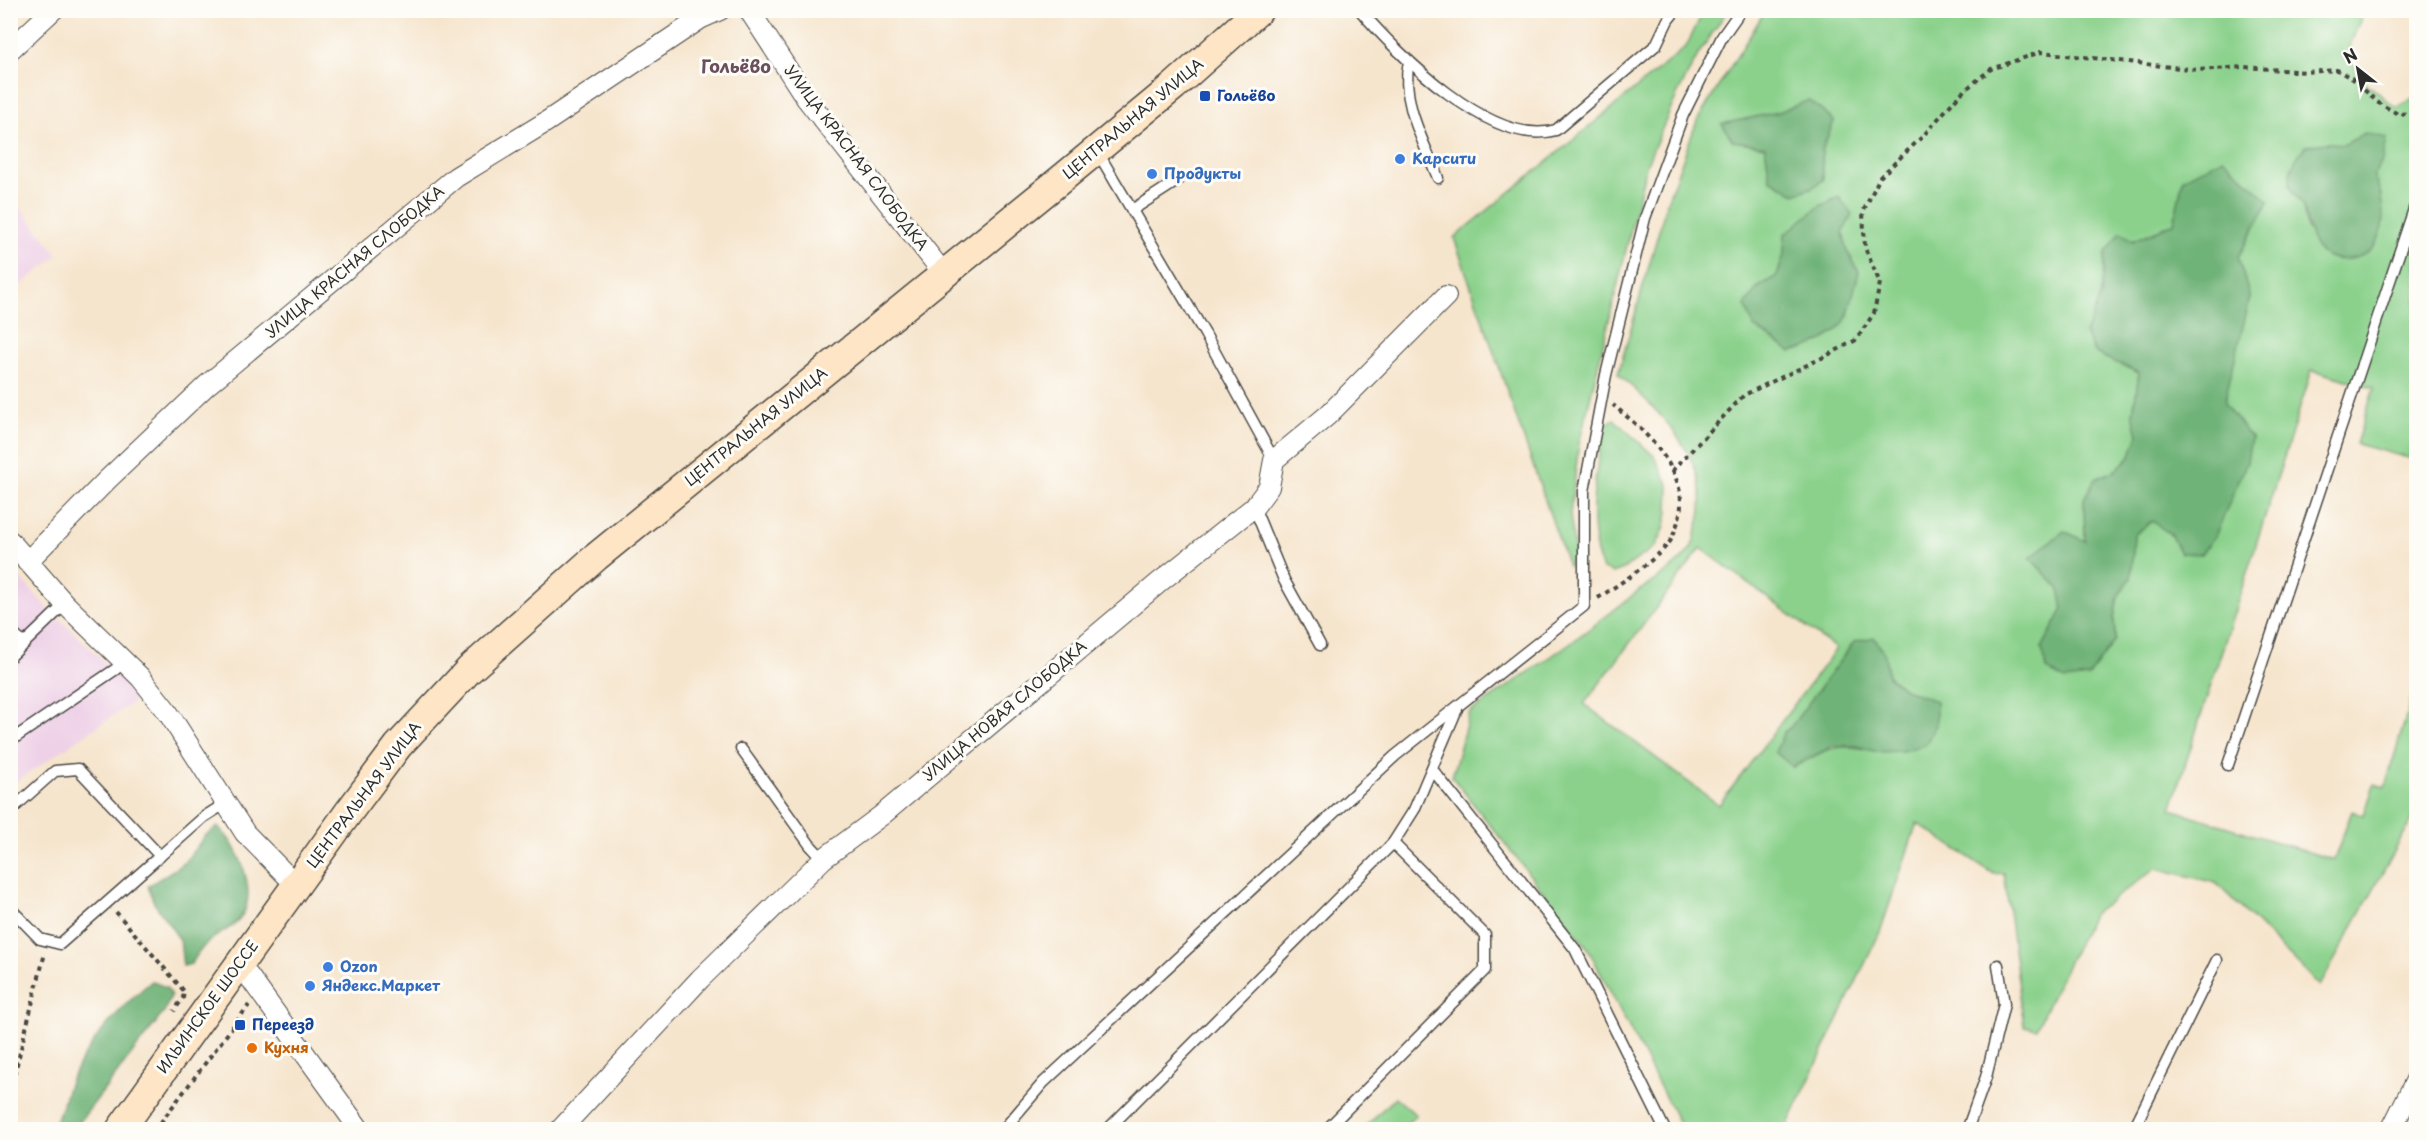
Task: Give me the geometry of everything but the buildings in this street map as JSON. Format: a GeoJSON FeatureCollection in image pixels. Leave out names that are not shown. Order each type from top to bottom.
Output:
{"type":"FeatureCollection","features":[{"type":"Feature","properties":{"kind":"main road","name":"ЦЕНТРАЛЬНАЯ УЛИЦА"},"geometry":{"type":"LineString","coordinates":[[296,885],[398,746],[469,670],[596,556],[1096,150],[1258,10]]}},
{"type":"Feature","properties":{"kind":"main road","name":"ИЛЬИНСКОЕ ШОССЕ"},"geometry":{"type":"LineString","coordinates":[[120,1130],[296,885]]}},
{"type":"Feature","properties":{"kind":"street"},"geometry":{"type":"LineString","coordinates":[[10,50],[53,10]]}},
{"type":"Feature","properties":{"kind":"street","name":"УЛИЦА КРАСНАЯ СЛОБОДКА"},"geometry":{"type":"LineString","coordinates":[[27,562],[107,480],[207,385],[456,177],[546,122],[700,19],[720,10]]}},
{"type":"Feature","properties":{"kind":"street","name":"УЛИЦА КРАСНАЯ СЛОБОДКА"},"geometry":{"type":"LineString","coordinates":[[749,10],[806,98],[944,274]]}},
{"type":"Feature","properties":{"kind":"street"},"geometry":{"type":"LineString","coordinates":[[1274,460],[1328,415],[1446,296]]}},
{"type":"Feature","properties":{"kind":"street","name":"УЛИЦА НОВАЯ СЛОБОДКА"},"geometry":{"type":"LineString","coordinates":[[560,1130],[700,978],[823,859],[882,815],[1161,581],[1254,507],[1269,487],[1274,460]]}},
{"type":"Feature","properties":{"kind":"street"},"geometry":{"type":"LineString","coordinates":[[10,541],[64,604],[124,662],[167,711],[245,833],[296,885]]}},
{"type":"Feature","properties":{"kind":"street"},"geometry":{"type":"LineString","coordinates":[[240,964],[360,1130]]}},
{"type":"Feature","properties":{"kind":"street"},"geometry":{"type":"LineString","coordinates":[[2391,1130],[2416,1080]]}},
{"type":"Feature","properties":{"kind":"lane"},"geometry":{"type":"LineString","coordinates":[[1360,10],[1388,43],[1470,108],[1500,126],[1544,134],[1556,130],[1656,45],[1668,20],[1676,10]]}},
{"type":"Feature","properties":{"kind":"lane"},"geometry":{"type":"LineString","coordinates":[[1003,1130],[1044,1083],[1395,756],[1584,606],[1584,491],[1602,396],[1645,218],[1683,115],[1722,37],[1741,10]]}},
{"type":"Feature","properties":{"kind":"lane"},"geometry":{"type":"LineString","coordinates":[[1409,61],[1405,79],[1412,112],[1438,178]]}},
{"type":"Feature","properties":{"kind":"lane"},"geometry":{"type":"LineString","coordinates":[[1096,150],[1205,334],[1274,460]]}},
{"type":"Feature","properties":{"kind":"lane"},"geometry":{"type":"LineString","coordinates":[[1132,210],[1177,181]]}},
{"type":"Feature","properties":{"kind":"lane"},"geometry":{"type":"LineString","coordinates":[[2228,765],[2416,203]]}},
{"type":"Feature","properties":{"kind":"lane"},"geometry":{"type":"LineString","coordinates":[[1254,507],[1284,580],[1320,645]]}},
{"type":"Feature","properties":{"kind":"lane"},"geometry":{"type":"LineString","coordinates":[[10,657],[64,604]]}},
{"type":"Feature","properties":{"kind":"lane"},"geometry":{"type":"LineString","coordinates":[[10,631],[24,644]]}},
{"type":"Feature","properties":{"kind":"lane"},"geometry":{"type":"LineString","coordinates":[[10,741],[124,662]]}},
{"type":"Feature","properties":{"kind":"lane"},"geometry":{"type":"LineString","coordinates":[[1107,1130],[1393,843],[1414,810],[1458,706]]}},
{"type":"Feature","properties":{"kind":"lane"},"geometry":{"type":"LineString","coordinates":[[741,749],[810,845],[823,859]]}},
{"type":"Feature","properties":{"kind":"lane"},"geometry":{"type":"LineString","coordinates":[[10,811],[55,771],[78,768],[160,856]]}},
{"type":"Feature","properties":{"kind":"lane"},"geometry":{"type":"LineString","coordinates":[[1432,770],[1575,949],[1665,1130]]}},
{"type":"Feature","properties":{"kind":"lane"},"geometry":{"type":"LineString","coordinates":[[10,908],[40,939],[60,944],[204,817],[226,803]]}},
{"type":"Feature","properties":{"kind":"lane"},"geometry":{"type":"LineString","coordinates":[[1326,1130],[1485,970],[1485,935],[1393,843]]}},
{"type":"Feature","properties":{"kind":"lane"},"geometry":{"type":"LineString","coordinates":[[2133,1130],[2217,960]]}},
{"type":"Feature","properties":{"kind":"lane"},"geometry":{"type":"LineString","coordinates":[[1967,1130],[1986,1077],[2004,1004],[1998,965]]}},
{"type":"Feature","properties":{"kind":"path"},"geometry":{"type":"LineString","coordinates":[[1672,471],[1744,395],[1856,340],[1874,313],[1880,283],[1865,248],[1863,212],[1880,177],[1923,136],[1960,94],[1991,69],[2041,52],[2198,70],[2245,67],[2306,72],[2337,69],[2353,79],[2377,102],[2398,114],[2416,113]]}},
{"type":"Feature","properties":{"kind":"path"},"geometry":{"type":"LineString","coordinates":[[1584,606],[1623,581],[1669,543],[1680,518],[1680,486],[1664,455],[1631,419],[1602,396]]}},
{"type":"Feature","properties":{"kind":"path"},"geometry":{"type":"LineString","coordinates":[[107,903],[184,991],[183,998],[171,1016]]}},
{"type":"Feature","properties":{"kind":"path"},"geometry":{"type":"LineString","coordinates":[[10,1092],[47,941]]}},
{"type":"Feature","properties":{"kind":"path"},"geometry":{"type":"LineString","coordinates":[[156,1130],[246,1009],[261,993]]}},
{"type":"Feature","properties":{"kind":"shaded area"},"geometry":{"type":"Polygon","coordinates":[[[11,196],[58,255],[11,293],[11,196]]]}},
{"type":"Feature","properties":{"kind":"shaded area"},"geometry":{"type":"Polygon","coordinates":[[[10,567],[41,601],[120,677],[135,701],[11,785],[10,567]]]}},
{"type":"Feature","properties":{"kind":"green space"},"geometry":{"type":"Polygon","coordinates":[[[1704,10],[1727,11],[1698,55],[1677,95],[1647,163],[1579,444],[1570,514],[1575,556],[1568,566],[1454,238],[1686,47],[1704,10]]]}},
{"type":"Feature","properties":{"kind":"green space"},"geometry":{"type":"Polygon","coordinates":[[[1765,11],[2364,11],[2350,45],[2356,74],[2396,108],[2416,97],[2416,460],[2356,444],[2374,388],[2312,370],[2171,809],[2334,860],[2352,811],[2364,816],[2374,784],[2385,787],[2416,684],[2416,812],[2320,986],[2216,883],[2156,868],[2092,915],[2036,1029],[2024,1026],[2004,873],[1994,874],[1917,823],[1880,932],[1789,1122],[1789,1129],[1682,1129],[1587,947],[1452,777],[1469,713],[1670,570],[1685,556],[1693,543],[1701,503],[1699,481],[1692,461],[1667,422],[1618,374],[1668,199],[1697,121],[1765,11]],[[1809,101],[1779,112],[1722,124],[1765,146],[1770,179],[1823,180],[1822,150],[1834,121],[1809,101]],[[2365,133],[2346,144],[2326,143],[2303,207],[2307,230],[2382,197],[2374,177],[2383,159],[2365,133]],[[2183,179],[2174,223],[2106,252],[2101,295],[2085,334],[2095,353],[2139,373],[2133,414],[2139,435],[2131,455],[2115,471],[2095,479],[2084,499],[2085,542],[2030,558],[2059,588],[2063,609],[2042,648],[2115,640],[2114,618],[2118,596],[2131,578],[2134,535],[2152,521],[2170,534],[2180,553],[2215,536],[2251,438],[2223,404],[2250,298],[2238,257],[2269,201],[2183,179]],[[1785,233],[1784,255],[1777,276],[1757,288],[1848,316],[1851,296],[1859,272],[1848,253],[1843,233],[1785,233]],[[1701,548],[1584,704],[1719,805],[1836,649],[1701,548]],[[1885,655],[1784,732],[1793,767],[1834,748],[1853,747],[1878,752],[1904,689],[1888,675],[1885,655]]]}},
{"type":"Feature","properties":{"kind":"green space"},"geometry":{"type":"Polygon","coordinates":[[[1809,100],[1834,121],[1822,150],[1823,180],[1795,194],[1770,179],[1765,146],[1733,141],[1722,124],[1779,112],[1809,100]]]}},
{"type":"Feature","properties":{"kind":"green space"},"geometry":{"type":"Polygon","coordinates":[[[2365,133],[2387,138],[2383,159],[2374,177],[2383,208],[2381,232],[2373,247],[2358,257],[2339,259],[2330,257],[2322,253],[2313,242],[2303,207],[2291,187],[2291,170],[2305,146],[2326,143],[2346,144],[2365,133]]]}},
{"type":"Feature","properties":{"kind":"green space"},"geometry":{"type":"Polygon","coordinates":[[[2223,158],[2269,201],[2238,257],[2250,298],[2224,403],[2251,438],[2247,462],[2215,536],[2201,554],[2180,553],[2170,534],[2152,521],[2134,535],[2131,578],[2118,596],[2114,617],[2115,640],[2088,677],[2065,680],[2046,669],[2042,648],[2063,609],[2059,588],[2030,558],[2064,531],[2085,541],[2084,499],[2095,479],[2115,471],[2131,455],[2138,435],[2133,414],[2139,373],[2095,353],[2085,334],[2101,295],[2106,252],[2121,232],[2133,241],[2174,223],[2183,179],[2223,158]]]}},
{"type":"Feature","properties":{"kind":"green space"},"geometry":{"type":"Polygon","coordinates":[[[1839,197],[1852,214],[1843,233],[1848,253],[1859,272],[1848,313],[1845,321],[1833,334],[1808,347],[1791,352],[1754,327],[1745,305],[1757,288],[1777,276],[1784,255],[1785,234],[1820,206],[1839,197]]]}},
{"type":"Feature","properties":{"kind":"green space"},"geometry":{"type":"Polygon","coordinates":[[[1614,419],[1654,456],[1669,486],[1668,512],[1664,529],[1656,546],[1623,569],[1613,573],[1603,569],[1597,553],[1593,517],[1595,478],[1605,425],[1614,419]]]}},
{"type":"Feature","properties":{"kind":"green space"},"geometry":{"type":"Polygon","coordinates":[[[1874,637],[1885,655],[1888,676],[1904,689],[1936,701],[1936,725],[1925,745],[1902,751],[1878,752],[1856,746],[1833,746],[1793,767],[1775,752],[1784,732],[1790,728],[1854,642],[1874,637]]]}},
{"type":"Feature","properties":{"kind":"green space"},"geometry":{"type":"Polygon","coordinates":[[[218,827],[233,846],[244,871],[248,897],[245,910],[236,923],[205,944],[191,964],[183,966],[180,940],[154,903],[148,886],[184,863],[205,836],[218,827]]]}},
{"type":"Feature","properties":{"kind":"green space"},"geometry":{"type":"Polygon","coordinates":[[[152,981],[167,988],[171,996],[164,1012],[74,1129],[48,1129],[57,1118],[78,1065],[96,1039],[128,1002],[152,981]]]}},
{"type":"Feature","properties":{"kind":"green space"},"geometry":{"type":"Polygon","coordinates":[[[1395,1097],[1416,1115],[1401,1129],[1363,1129],[1395,1097]]]}},
{"type":"Feature","properties":{"kind":"place","name":"Гольёво"},"geometry":{"type":"Point","coordinates":[1205,96]}},
{"type":"Feature","properties":{"kind":"place","name":"Карсити"},"geometry":{"type":"Point","coordinates":[1400,159]}},
{"type":"Feature","properties":{"kind":"place","name":"Продукты"},"geometry":{"type":"Point","coordinates":[1152,174]}},
{"type":"Feature","properties":{"kind":"place","name":"Ozon"},"geometry":{"type":"Point","coordinates":[328,967]}},
{"type":"Feature","properties":{"kind":"place","name":"Яндекс.Маркет"},"geometry":{"type":"Point","coordinates":[310,986]}},
{"type":"Feature","properties":{"kind":"place","name":"Переезд"},"geometry":{"type":"Point","coordinates":[240,1025]}},
{"type":"Feature","properties":{"kind":"place","name":"Кухня"},"geometry":{"type":"Point","coordinates":[252,1048]}},
{"type":"Feature","properties":{"kind":"district","name":"Гольёво"},"geometry":{"type":"Point","coordinates":[736,67]}}]}
